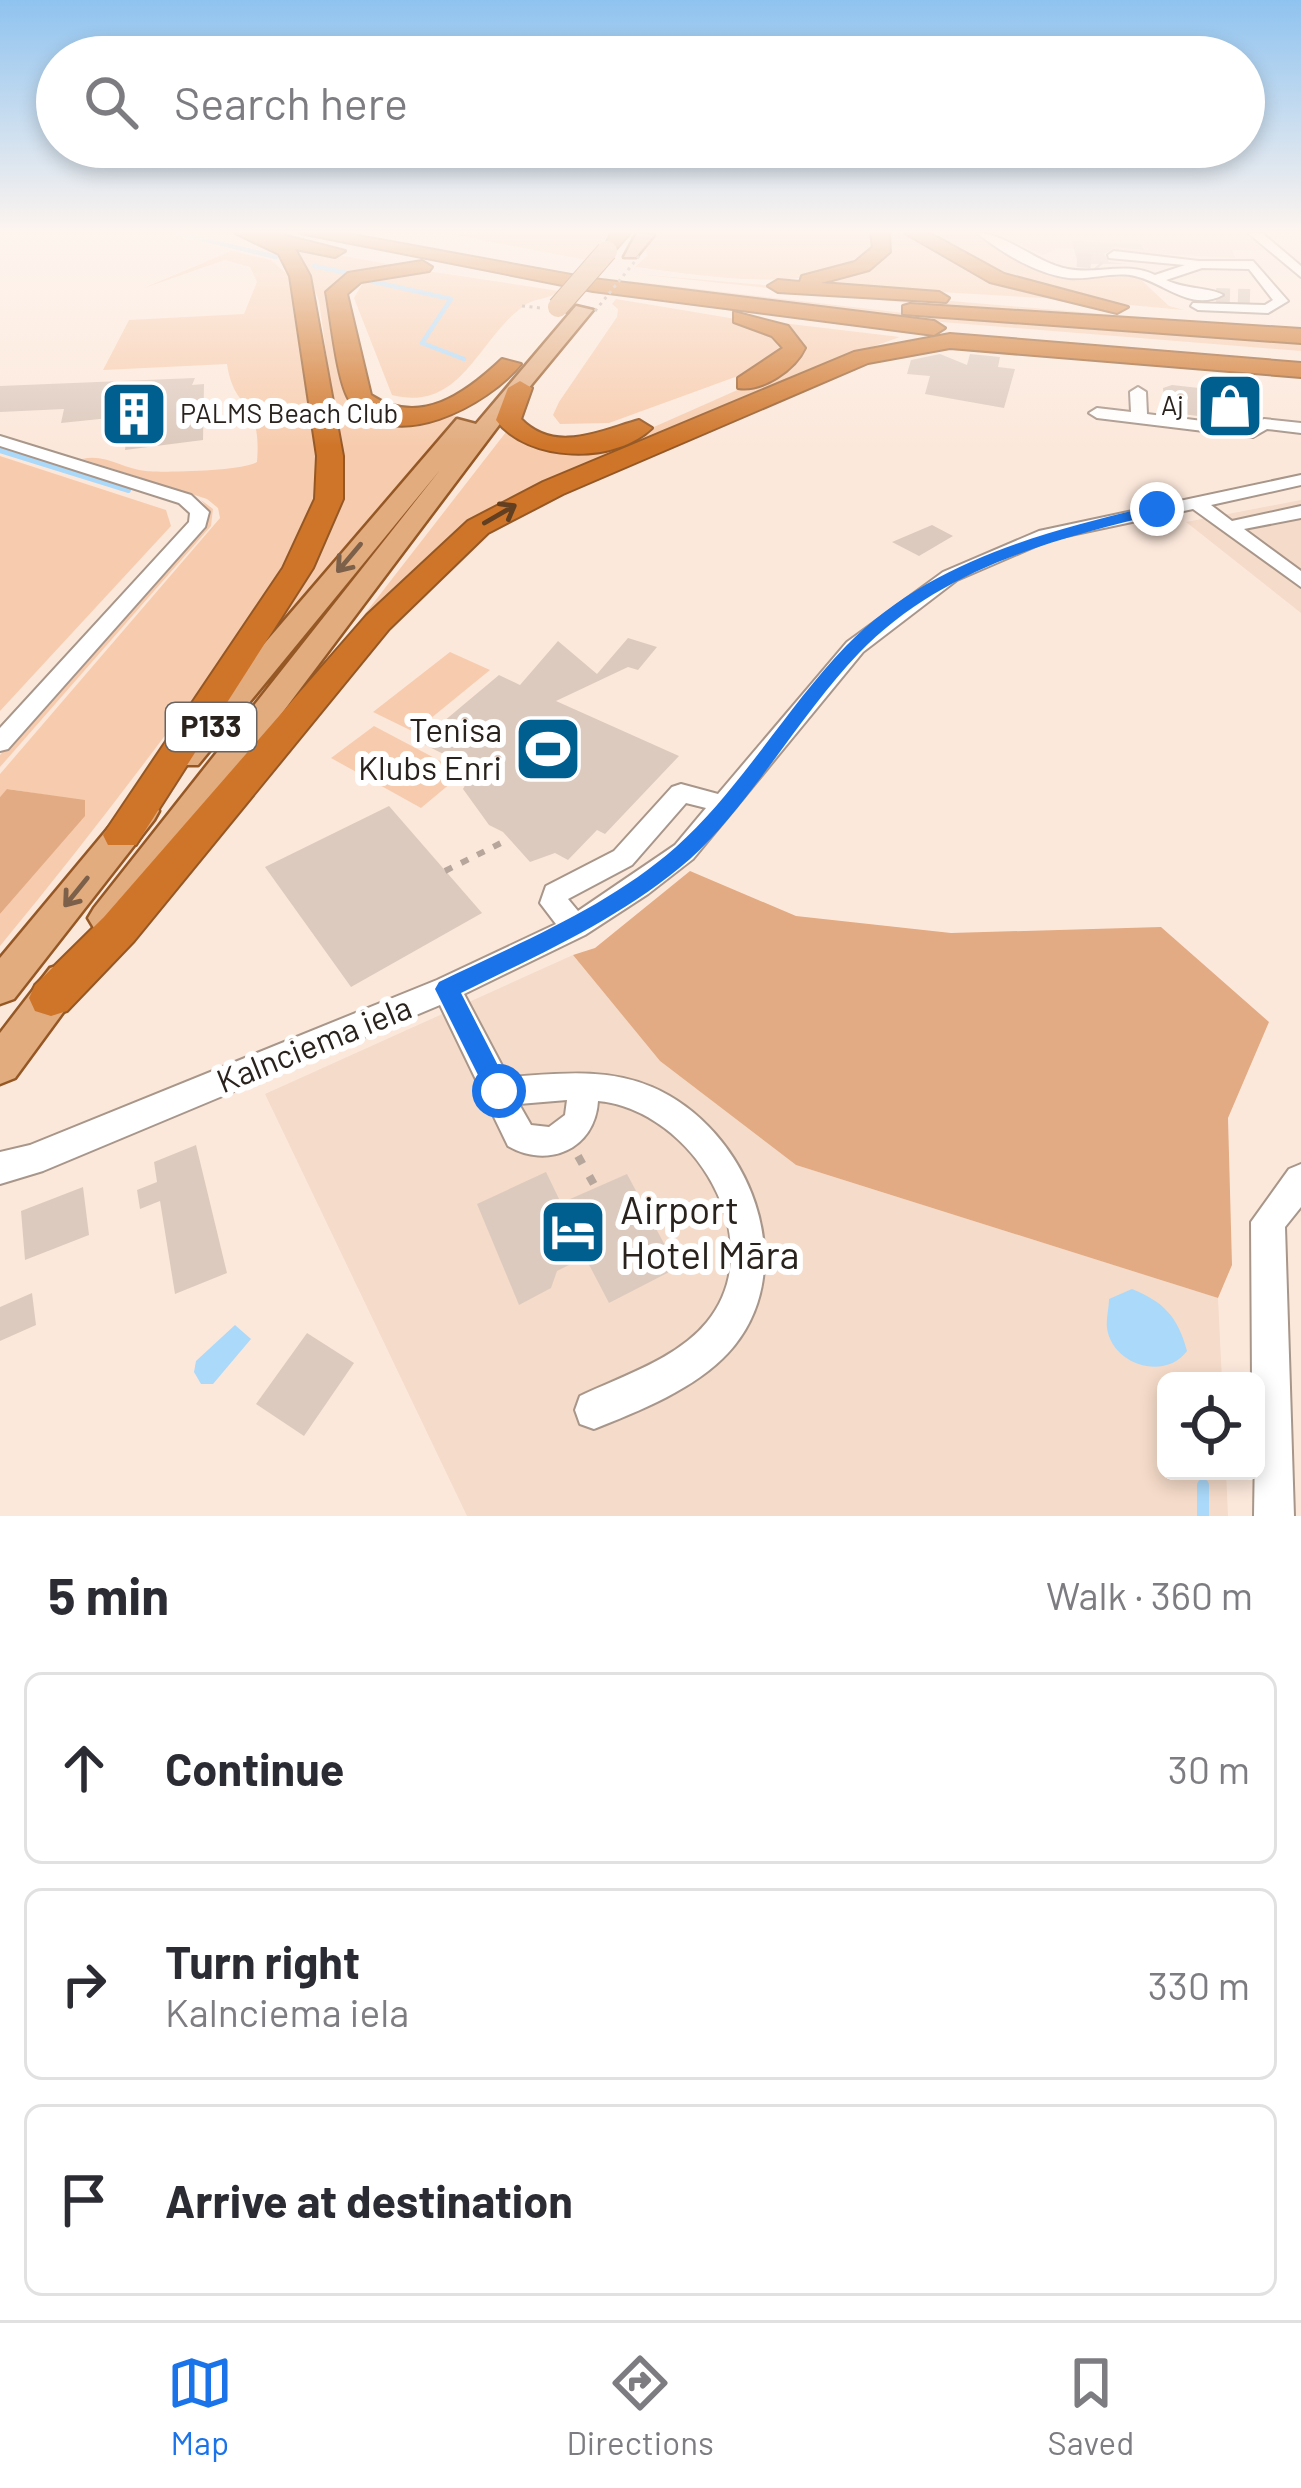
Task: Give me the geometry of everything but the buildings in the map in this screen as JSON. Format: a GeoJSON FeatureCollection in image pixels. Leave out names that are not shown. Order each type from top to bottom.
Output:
{"type":"FeatureCollection","features":[{"type":"Feature","properties":{"kind":"highway"},"geometry":{"type":"LineString","coordinates":[[122,835],[298,568],[329,499],[330,456],[305,304]]}},
{"type":"Feature","properties":{"kind":"highway"},"geometry":{"type":"LineString","coordinates":[[339,304],[360,398],[378,411],[403,416],[445,412],[515,376]]}},
{"type":"Feature","properties":{"kind":"highway"},"geometry":{"type":"LineString","coordinates":[[668,304],[1014,345],[1298,367]]}},
{"type":"Feature","properties":{"kind":"highway"},"geometry":{"type":"LineString","coordinates":[[733,304],[1298,367]]}},
{"type":"Feature","properties":{"kind":"highway"},"geometry":{"type":"LineString","coordinates":[[842,304],[1032,322],[1301,336]]}},
{"type":"Feature","properties":{"kind":"highway"},"geometry":{"type":"LineString","coordinates":[[1113,304],[1184,308]]}},
{"type":"Feature","properties":{"kind":"highway"},"geometry":{"type":"LineString","coordinates":[[1121,304],[1301,324]]}},
{"type":"Feature","properties":{"kind":"highway"},"geometry":{"type":"LineString","coordinates":[[515,376],[508,413],[517,431],[548,444],[580,444],[628,433],[788,360],[794,348],[780,331],[716,311]]}},
{"type":"Feature","properties":{"kind":"highway"},"geometry":{"type":"LineString","coordinates":[[51,998],[119,929],[378,622],[478,526],[536,495],[862,357],[917,343],[1014,345]]}},
{"type":"Feature","properties":{"kind":"main road","name":"P133"},"geometry":{"type":"LineString","coordinates":[[0,1065],[515,376],[554,304]]}},
{"type":"Feature","properties":{"kind":"main road","name":"P133"},"geometry":{"type":"LineString","coordinates":[[0,987],[489,398],[593,304]]}},
{"type":"Feature","properties":{"kind":"street"},"geometry":{"type":"LineString","coordinates":[[1180,304],[1184,308],[1268,309],[1280,304]]}},
{"type":"Feature","properties":{"kind":"street"},"geometry":{"type":"LineString","coordinates":[[1184,308],[1194,304]]}},
{"type":"Feature","properties":{"kind":"street"},"geometry":{"type":"LineString","coordinates":[[1138,392],[1139,418]]}},
{"type":"Feature","properties":{"kind":"street"},"geometry":{"type":"LineString","coordinates":[[1097,413],[1253,432],[1264,424],[1301,428]]}},
{"type":"Feature","properties":{"kind":"street"},"geometry":{"type":"LineString","coordinates":[[0,441],[185,499],[198,508],[200,518],[0,743]]}},
{"type":"Feature","properties":{"kind":"street","name":"Kalnciema iela"},"geometry":{"type":"LineString","coordinates":[[0,1181],[16,1164],[447,989],[575,927],[683,852],[855,647],[950,577],[1046,536],[1301,480]]}},
{"type":"Feature","properties":{"kind":"street"},"geometry":{"type":"LineString","coordinates":[[1194,501],[1301,581]]}},
{"type":"Feature","properties":{"kind":"street"},"geometry":{"type":"LineString","coordinates":[[1228,527],[1301,512]]}},
{"type":"Feature","properties":{"kind":"street"},"geometry":{"type":"LineString","coordinates":[[575,927],[554,903],[556,893],[623,858],[681,793],[724,804]]}},
{"type":"Feature","properties":{"kind":"street"},"geometry":{"type":"LineString","coordinates":[[447,989],[499,1091],[512,1128],[523,1139],[540,1144],[560,1140],[574,1127],[583,1087]]}},
{"type":"Feature","properties":{"kind":"street"},"geometry":{"type":"LineString","coordinates":[[499,1091],[583,1087],[644,1098],[682,1120],[714,1152],[737,1197],[752,1251],[740,1301],[719,1337],[594,1410]]}},
{"type":"Feature","properties":{"kind":"street"},"geometry":{"type":"LineString","coordinates":[[1274,1516],[1268,1222],[1301,1180]]}},
{"type":"Feature","properties":{"kind":"path"},"geometry":{"type":"LineString","coordinates":[[589,310],[593,304]]}},
{"type":"Feature","properties":{"kind":"path"},"geometry":{"type":"LineString","coordinates":[[522,306],[550,307]]}},
{"type":"Feature","properties":{"kind":"path"},"geometry":{"type":"LineString","coordinates":[[445,871],[509,839]]}},
{"type":"Feature","properties":{"kind":"path"},"geometry":{"type":"LineString","coordinates":[[576,1151],[596,1188]]}},
{"type":"Feature","properties":{"kind":"shaded area"},"geometry":{"type":"Polygon","coordinates":[[[248,304],[295,304],[321,442],[311,518],[256,614],[0,946],[0,914],[84,816],[85,801],[8,789],[0,797],[0,774],[220,518],[218,508],[207,499],[82,459],[98,458],[156,472],[257,462],[252,416],[235,391],[227,364],[103,370],[129,320],[244,314],[248,304]]]}},
{"type":"Feature","properties":{"kind":"shaded area"},"geometry":{"type":"Polygon","coordinates":[[[319,304],[340,304],[348,396],[358,406],[383,417],[456,416],[255,658],[319,558],[345,491],[319,304]]]}},
{"type":"Feature","properties":{"kind":"shaded area"},"geometry":{"type":"Polygon","coordinates":[[[356,304],[527,304],[452,383],[416,398],[392,395],[356,304]]]}},
{"type":"Feature","properties":{"kind":"shaded area"},"geometry":{"type":"Polygon","coordinates":[[[612,304],[644,304],[742,320],[784,341],[783,349],[768,365],[609,423],[560,424],[553,415],[617,317],[618,309],[612,304]]]}},
{"type":"Feature","properties":{"kind":"shaded area"},"geometry":{"type":"Polygon","coordinates":[[[786,304],[1301,341],[1301,351],[942,322],[786,304]]]}},
{"type":"Feature","properties":{"kind":"shaded area"},"geometry":{"type":"Polygon","coordinates":[[[916,304],[983,304],[1301,331],[1022,315],[916,304]]]}},
{"type":"Feature","properties":{"kind":"shaded area"},"geometry":{"type":"Polygon","coordinates":[[[1117,304],[1167,304],[1184,310],[1117,304]]]}},
{"type":"Feature","properties":{"kind":"shaded area"},"geometry":{"type":"Polygon","coordinates":[[[782,323],[900,337],[809,369],[556,478],[326,664],[506,432],[540,447],[638,434],[796,364],[806,347],[782,323]]]}},
{"type":"Feature","properties":{"kind":"shaded area"},"geometry":{"type":"Polygon","coordinates":[[[0,456],[166,510],[171,526],[0,711],[0,456]]]}},
{"type":"Feature","properties":{"kind":"shaded area"},"geometry":{"type":"Polygon","coordinates":[[[201,500],[213,509],[211,526],[0,767],[0,755],[205,525],[210,512],[201,500]]]}},
{"type":"Feature","properties":{"kind":"shaded area"},"geometry":{"type":"Polygon","coordinates":[[[1301,500],[1301,613],[1186,522],[1301,500]]]}},
{"type":"Feature","properties":{"kind":"shaded area"},"geometry":{"type":"Polygon","coordinates":[[[450,652],[490,670],[414,732],[373,712],[450,652]]]}},
{"type":"Feature","properties":{"kind":"shaded area"},"geometry":{"type":"Polygon","coordinates":[[[374,726],[463,773],[421,808],[331,758],[374,726]]]}},
{"type":"Feature","properties":{"kind":"shaded area"},"geometry":{"type":"Polygon","coordinates":[[[7,789],[85,800],[85,816],[0,914],[0,797],[7,789]]]}},
{"type":"Feature","properties":{"kind":"shaded area"},"geometry":{"type":"Polygon","coordinates":[[[690,871],[796,916],[951,933],[1161,927],[1269,1022],[1228,1118],[1232,1265],[1218,1298],[796,1165],[660,1061],[573,955],[595,948],[690,871]]]}},
{"type":"Feature","properties":{"kind":"shaded area"},"geometry":{"type":"Polygon","coordinates":[[[573,955],[660,1061],[796,1165],[1218,1298],[1222,1372],[1157,1372],[1157,1480],[1226,1480],[1228,1516],[467,1516],[265,1094],[573,955]]]}},
{"type":"Feature","properties":{"kind":"water"},"geometry":{"type":"Polygon","coordinates":[[[1132,1289],[1153,1299],[1174,1320],[1187,1351],[1177,1360],[1153,1367],[1141,1365],[1111,1341],[1109,1299],[1132,1289]]]}},
{"type":"Feature","properties":{"kind":"water"},"geometry":{"type":"Polygon","coordinates":[[[235,1325],[251,1339],[213,1384],[201,1384],[194,1372],[196,1361],[235,1325]]]}},
{"type":"Feature","properties":{"kind":"waterway"},"geometry":{"type":"LineString","coordinates":[[448,304],[422,343],[464,359]]}},
{"type":"Feature","properties":{"kind":"waterway"},"geometry":{"type":"LineString","coordinates":[[0,450],[128,490]]}},
{"type":"Feature","properties":{"kind":"waterway"},"geometry":{"type":"LineString","coordinates":[[1203,1485],[1203,1516]]}},
{"type":"Feature","properties":{"kind":"place","name":"Aj"},"geometry":{"type":"Point","coordinates":[1230,406]}},
{"type":"Feature","properties":{"kind":"place","name":"PALMS Beach Club"},"geometry":{"type":"Point","coordinates":[134,414]}},
{"type":"Feature","properties":{"kind":"place","name":"Tenisa Klubs Enri"},"geometry":{"type":"Point","coordinates":[548,749]}},
{"type":"Feature","properties":{"kind":"place","name":"Airport Hotel Māra"},"geometry":{"type":"Point","coordinates":[573,1232]}},
{"type":"Feature","properties":{"kind":"route"},"geometry":{"type":"LineString","coordinates":[[499,1091],[447,989],[575,927],[639,887],[683,852],[855,647],[912,602],[990,556],[1046,536],[1157,509]]}}]}
